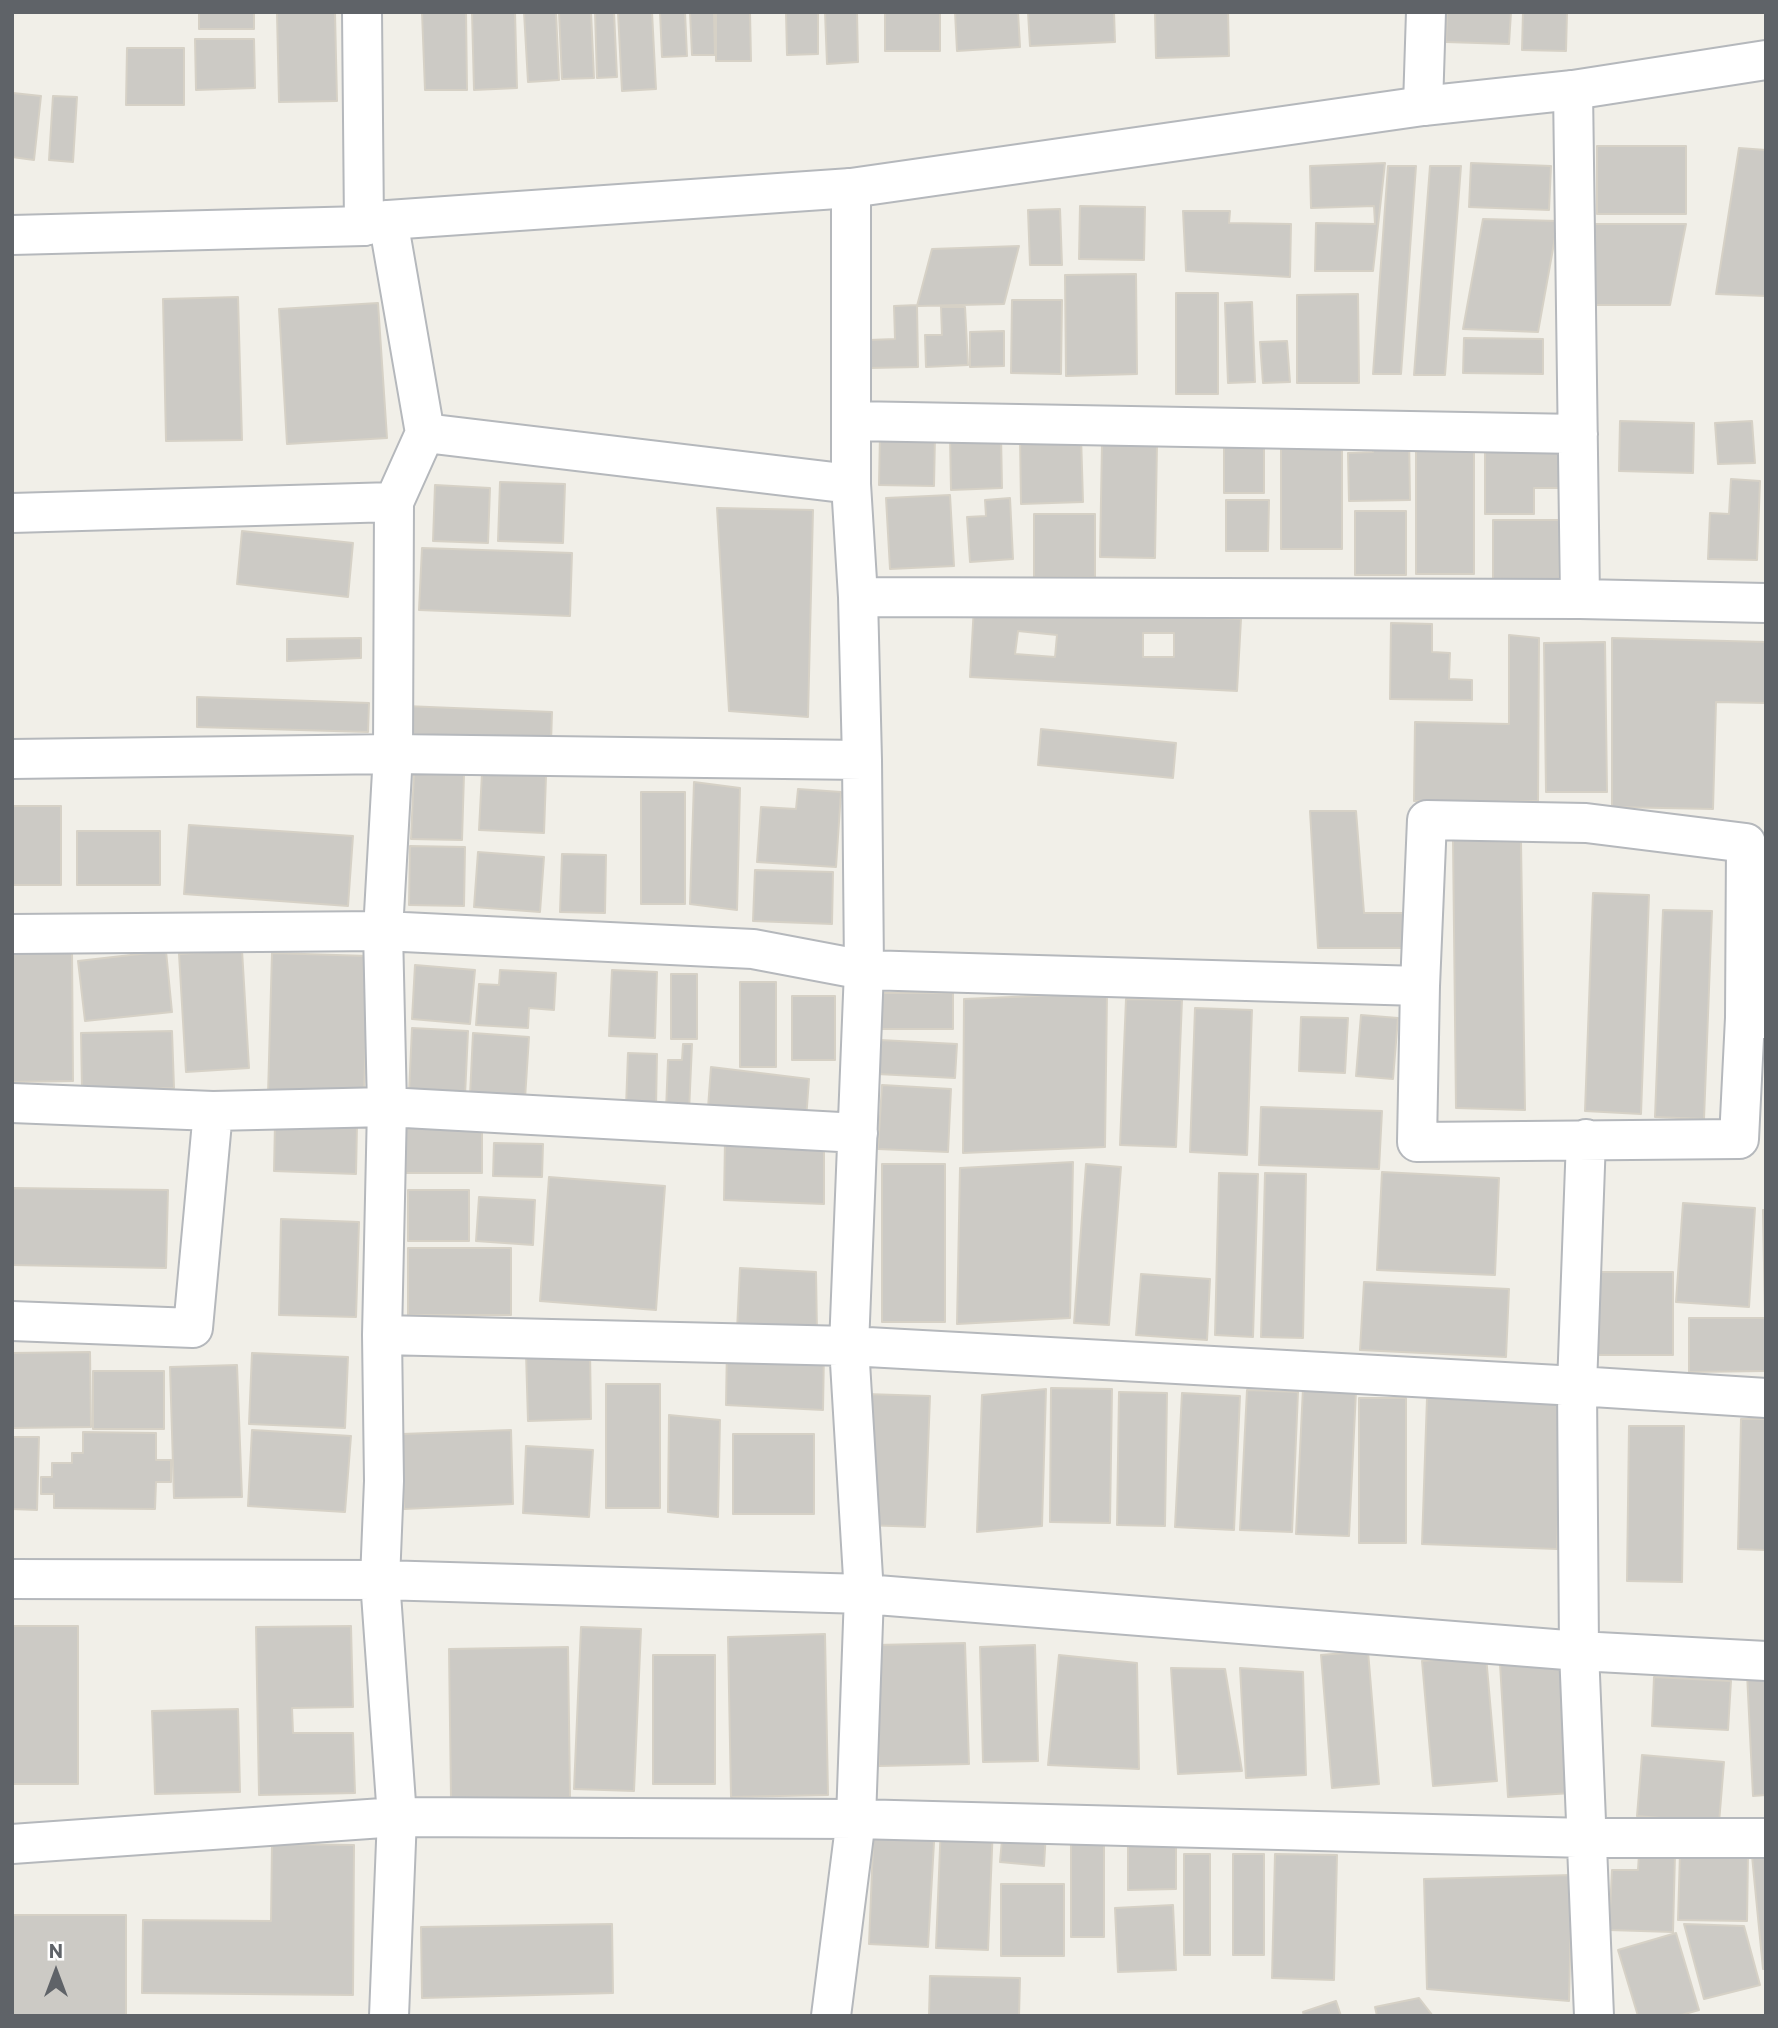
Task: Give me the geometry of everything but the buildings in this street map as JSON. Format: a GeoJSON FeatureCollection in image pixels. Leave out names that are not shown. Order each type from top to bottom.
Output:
{"type":"FeatureCollection","features":[{"type":"Feature","properties":{"kind":"street"},"geometry":{"type":"LineString","coordinates":[[362,12],[376,223],[425,433],[394,502],[393,754],[383,931],[387,1107],[383,1335],[384,1480],[380,1580],[397,1817],[389,2016]]}},
{"type":"Feature","properties":{"kind":"street"},"geometry":{"type":"LineString","coordinates":[[1423,106],[1426,12]]}},
{"type":"Feature","properties":{"kind":"street"},"geometry":{"type":"LineString","coordinates":[[12,235],[376,223],[850,188],[1423,106],[1573,90],[1766,60]]}},
{"type":"Feature","properties":{"kind":"street"},"geometry":{"type":"LineString","coordinates":[[1573,90],[1580,599]]}},
{"type":"Feature","properties":{"kind":"street"},"geometry":{"type":"LineString","coordinates":[[831,2016],[856,1819],[864,1594],[849,1346],[864,970],[858,597],[851,484],[850,188]]}},
{"type":"Feature","properties":{"kind":"street"},"geometry":{"type":"LineString","coordinates":[[850,421],[1578,434]]}},
{"type":"Feature","properties":{"kind":"street"},"geometry":{"type":"LineString","coordinates":[[425,433],[851,484]]}},
{"type":"Feature","properties":{"kind":"street"},"geometry":{"type":"LineString","coordinates":[[12,513],[394,502]]}},
{"type":"Feature","properties":{"kind":"street"},"geometry":{"type":"LineString","coordinates":[[858,597],[1580,599],[1766,603]]}},
{"type":"Feature","properties":{"kind":"street"},"geometry":{"type":"LineString","coordinates":[[12,759],[393,754],[862,760]]}},
{"type":"Feature","properties":{"kind":"street"},"geometry":{"type":"LineString","coordinates":[[1427,820],[1586,824],[1746,843],[1755,1018],[1739,1139],[1417,1143],[1420,986],[1427,820]]}},
{"type":"Feature","properties":{"kind":"street"},"geometry":{"type":"LineString","coordinates":[[12,934],[383,931],[753,949],[864,970],[1420,986]]}},
{"type":"Feature","properties":{"kind":"street"},"geometry":{"type":"LineString","coordinates":[[12,1103],[214,1111],[387,1107],[859,1133]]}},
{"type":"Feature","properties":{"kind":"street"},"geometry":{"type":"LineString","coordinates":[[12,1321],[193,1328],[214,1111]]}},
{"type":"Feature","properties":{"kind":"street"},"geometry":{"type":"LineString","coordinates":[[1586,1139],[1577,1386],[1579,1651],[1594,2016]]}},
{"type":"Feature","properties":{"kind":"street"},"geometry":{"type":"LineString","coordinates":[[383,1335],[849,1346],[1766,1398]]}},
{"type":"Feature","properties":{"kind":"street"},"geometry":{"type":"LineString","coordinates":[[12,1579],[380,1580],[864,1594],[1579,1651],[1766,1661]]}},
{"type":"Feature","properties":{"kind":"street"},"geometry":{"type":"LineString","coordinates":[[12,1844],[397,1817],[856,1819],[1586,1838],[1766,1838]]}}]}
